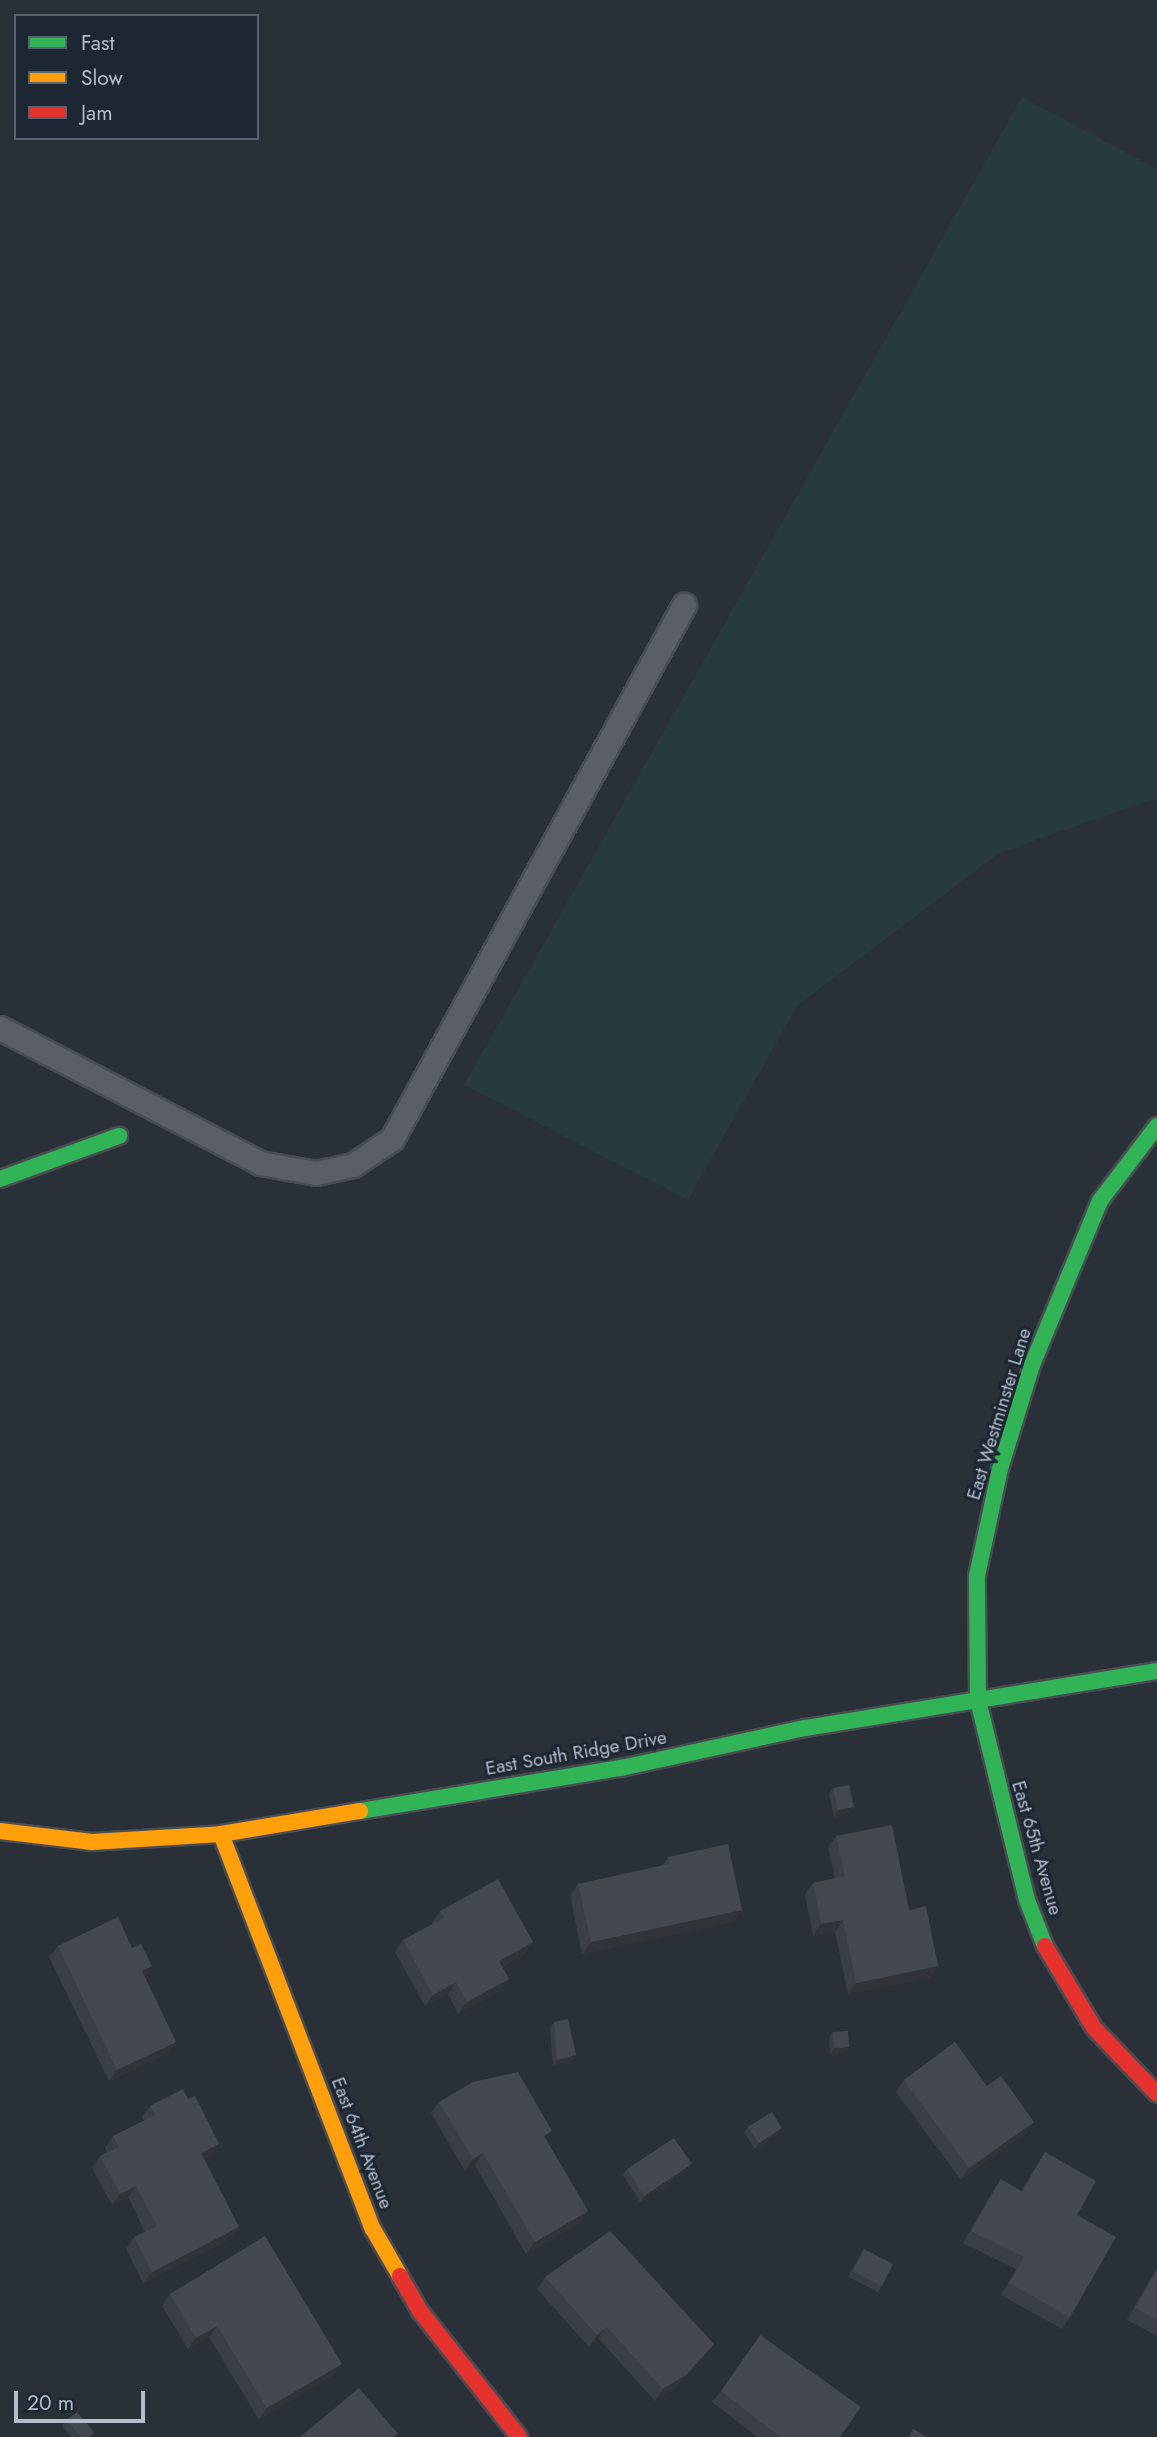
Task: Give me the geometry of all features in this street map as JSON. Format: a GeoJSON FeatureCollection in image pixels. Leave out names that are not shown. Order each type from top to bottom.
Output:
{"type":"FeatureCollection","features":[{"type":"Feature","properties":{"kind":"street","name":"East Westminster Lane"},"geometry":{"type":"LineString","coordinates":[[978,1701],[977,1576],[1000,1469],[1032,1366],[1100,1201],[1157,1126]]}},
{"type":"Feature","properties":{"kind":"street"},"geometry":{"type":"LineString","coordinates":[[0,1179],[119,1136]]}},
{"type":"Feature","properties":{"kind":"street","name":"East South Ridge Drive"},"geometry":{"type":"LineString","coordinates":[[0,1832],[92,1842],[221,1834],[621,1768],[805,1728],[1157,1671]]}},
{"type":"Feature","properties":{"kind":"street","name":"East 65th Avenue"},"geometry":{"type":"LineString","coordinates":[[978,1701],[1007,1833],[1027,1900],[1053,1965],[1094,2028],[1157,2094]]}},
{"type":"Feature","properties":{"kind":"street","name":"East 64th Avenue"},"geometry":{"type":"LineString","coordinates":[[221,1834],[373,2229],[420,2311],[519,2437]]}},
{"type":"Feature","properties":{"kind":"lane"},"geometry":{"type":"LineString","coordinates":[[0,1028],[260,1163],[316,1173],[353,1165],[392,1139],[684,605]]}},
{"type":"Feature","properties":{"kind":"green space"},"geometry":{"type":"Polygon","coordinates":[[[1022,97],[1157,169],[1157,798],[999,853],[797,1006],[688,1200],[464,1085],[1022,97]]]}},
{"type":"Feature","properties":{"kind":"building"},"geometry":{"type":"Polygon","coordinates":[[[849,1785],[854,1807],[838,1810],[833,1788],[849,1785]]]}},
{"type":"Feature","properties":{"kind":"building"},"geometry":{"type":"Polygon","coordinates":[[[892,1825],[909,1910],[926,1906],[938,1966],[856,1983],[843,1920],[821,1924],[813,1883],[845,1876],[836,1836],[892,1825]]]}},
{"type":"Feature","properties":{"kind":"building"},"geometry":{"type":"Polygon","coordinates":[[[728,1844],[742,1910],[591,1942],[578,1884],[670,1864],[668,1857],[728,1844]]]}},
{"type":"Feature","properties":{"kind":"building"},"geometry":{"type":"Polygon","coordinates":[[[498,1879],[533,1942],[499,1961],[509,1979],[467,2002],[456,1982],[433,1995],[403,1940],[444,1918],[440,1911],[498,1879]]]}},
{"type":"Feature","properties":{"kind":"building"},"geometry":{"type":"Polygon","coordinates":[[[118,1917],[132,1948],[141,1944],[152,1966],[142,1971],[176,2042],[117,2070],[58,1946],[118,1917]]]}},
{"type":"Feature","properties":{"kind":"building"},"geometry":{"type":"Polygon","coordinates":[[[568,2019],[576,2055],[557,2060],[554,2022],[568,2019]]]}},
{"type":"Feature","properties":{"kind":"building"},"geometry":{"type":"Polygon","coordinates":[[[848,2031],[849,2047],[834,2048],[833,2032],[848,2031]]]}},
{"type":"Feature","properties":{"kind":"building"},"geometry":{"type":"Polygon","coordinates":[[[955,2042],[987,2086],[1001,2076],[1034,2122],[969,2168],[904,2080],[955,2042]]]}},
{"type":"Feature","properties":{"kind":"building"},"geometry":{"type":"Polygon","coordinates":[[[518,2072],[552,2131],[544,2136],[588,2211],[535,2242],[483,2153],[473,2159],[439,2102],[473,2082],[518,2072]]]}},
{"type":"Feature","properties":{"kind":"building"},"geometry":{"type":"Polygon","coordinates":[[[183,2089],[188,2099],[195,2096],[219,2144],[201,2153],[239,2227],[152,2272],[134,2237],[157,2226],[136,2186],[120,2194],[100,2156],[119,2147],[113,2136],[155,2115],[150,2106],[183,2089]]]}},
{"type":"Feature","properties":{"kind":"building"},"geometry":{"type":"Polygon","coordinates":[[[772,2112],[782,2128],[759,2143],[748,2127],[772,2112]]]}},
{"type":"Feature","properties":{"kind":"building"},"geometry":{"type":"Polygon","coordinates":[[[674,2138],[692,2164],[644,2196],[627,2169],[674,2138]]]}},
{"type":"Feature","properties":{"kind":"building"},"geometry":{"type":"Polygon","coordinates":[[[1045,2152],[1096,2181],[1077,2215],[1116,2237],[1070,2317],[1009,2283],[1024,2257],[971,2231],[1001,2179],[1022,2192],[1045,2152]]]}},
{"type":"Feature","properties":{"kind":"building"},"geometry":{"type":"Polygon","coordinates":[[[610,2231],[714,2344],[686,2375],[663,2389],[607,2327],[597,2335],[545,2277],[610,2231]]]}},
{"type":"Feature","properties":{"kind":"building"},"geometry":{"type":"Polygon","coordinates":[[[265,2236],[342,2364],[267,2408],[217,2326],[196,2338],[170,2294],[265,2236]]]}},
{"type":"Feature","properties":{"kind":"building"},"geometry":{"type":"Polygon","coordinates":[[[864,2249],[893,2264],[882,2286],[853,2271],[864,2249]]]}},
{"type":"Feature","properties":{"kind":"building"},"geometry":{"type":"Polygon","coordinates":[[[1157,2270],[1157,2320],[1135,2308],[1157,2270]]]}},
{"type":"Feature","properties":{"kind":"building"},"geometry":{"type":"Polygon","coordinates":[[[760,2335],[861,2407],[840,2437],[780,2437],[721,2391],[760,2335]]]}},
{"type":"Feature","properties":{"kind":"building"},"geometry":{"type":"Polygon","coordinates":[[[359,2388],[398,2434],[394,2437],[300,2437],[359,2388]]]}},
{"type":"Feature","properties":{"kind":"building"},"geometry":{"type":"Polygon","coordinates":[[[77,2412],[94,2432],[89,2437],[81,2437],[66,2420],[77,2412]]]}},
{"type":"Feature","properties":{"kind":"building"},"geometry":{"type":"Polygon","coordinates":[[[913,2429],[927,2437],[909,2437],[913,2429]]]}},
{"type":"Feature","properties":{"kind":"traffic: fast"},"geometry":{"type":"LineString","coordinates":[[1045,1946],[1027,1900],[978,1701],[977,1576],[1000,1469],[1032,1365],[1100,1201],[1157,1126]]}},
{"type":"Feature","properties":{"kind":"traffic: fast"},"geometry":{"type":"LineString","coordinates":[[0,1179],[119,1136]]}},
{"type":"Feature","properties":{"kind":"traffic: fast"},"geometry":{"type":"LineString","coordinates":[[360,1811],[621,1768],[805,1728],[1157,1671]]}},
{"type":"Feature","properties":{"kind":"traffic: slow"},"geometry":{"type":"LineString","coordinates":[[0,1831],[92,1842],[221,1834],[360,1811]]}},
{"type":"Feature","properties":{"kind":"traffic: slow"},"geometry":{"type":"LineString","coordinates":[[221,1834],[373,2229],[400,2276]]}},
{"type":"Feature","properties":{"kind":"traffic: jam"},"geometry":{"type":"LineString","coordinates":[[1045,1946],[1094,2028],[1157,2094]]}},
{"type":"Feature","properties":{"kind":"traffic: jam"},"geometry":{"type":"LineString","coordinates":[[400,2276],[420,2311],[519,2437]]}}]}
